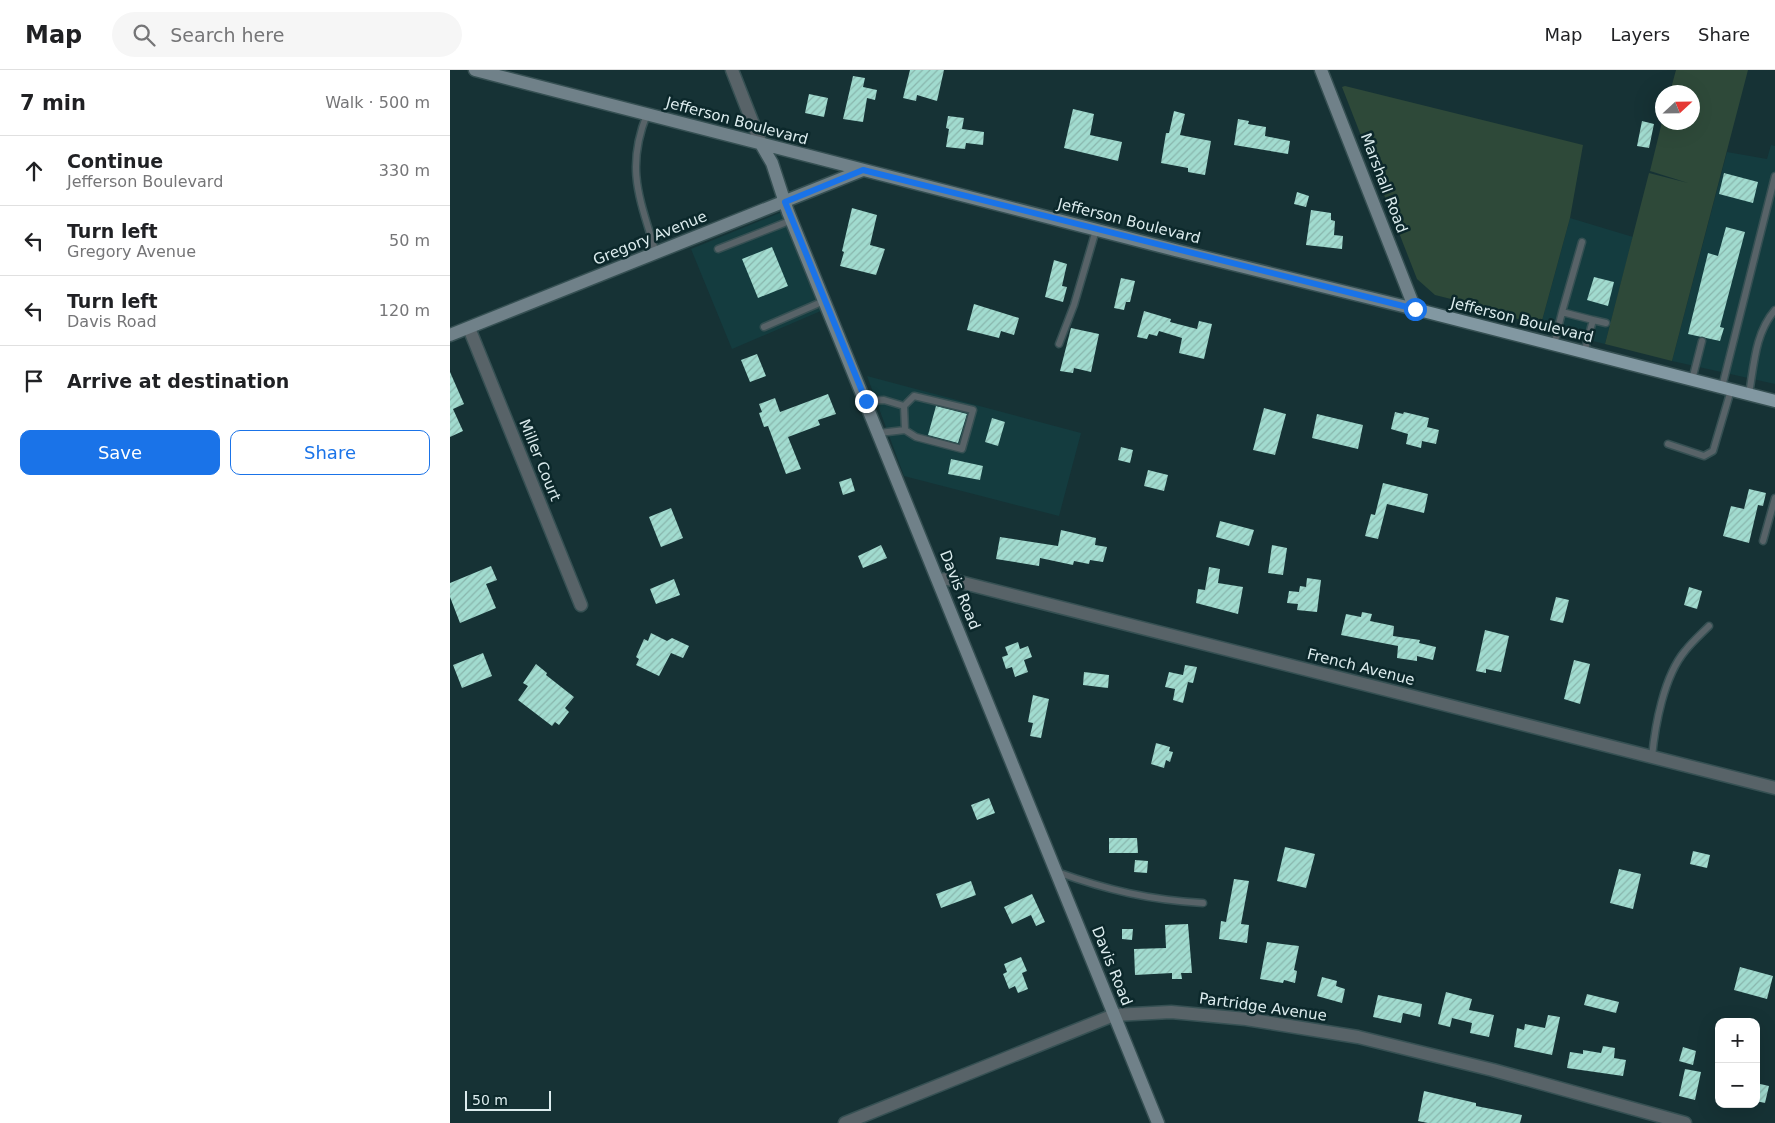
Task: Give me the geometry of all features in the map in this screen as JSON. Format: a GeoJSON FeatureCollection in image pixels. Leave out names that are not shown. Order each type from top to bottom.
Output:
{"type":"FeatureCollection","features":[{"type":"Feature","properties":{"kind":"main road","name":"Jefferson Boulevard"},"geometry":{"type":"LineString","coordinates":[[475,70],[1096,230],[1775,401]]}},
{"type":"Feature","properties":{"kind":"main road","name":"Marshall Road"},"geometry":{"type":"LineString","coordinates":[[1322,70],[1409,308]]}},
{"type":"Feature","properties":{"kind":"main road","name":"Davis Road"},"geometry":{"type":"LineString","coordinates":[[761,144],[772,163],[785,202],[1158,1123]]}},
{"type":"Feature","properties":{"kind":"main road","name":"Gregory Avenue"},"geometry":{"type":"LineString","coordinates":[[450,335],[863,170]]}},
{"type":"Feature","properties":{"kind":"street","name":"Davis Road"},"geometry":{"type":"LineString","coordinates":[[732,70],[761,144]]}},
{"type":"Feature","properties":{"kind":"street","name":"Miller Court"},"geometry":{"type":"LineString","coordinates":[[469,328],[581,605]]}},
{"type":"Feature","properties":{"kind":"street","name":"French Avenue"},"geometry":{"type":"LineString","coordinates":[[938,580],[948,579],[1775,788]]}},
{"type":"Feature","properties":{"kind":"street","name":"Partridge Avenue"},"geometry":{"type":"LineString","coordinates":[[845,1123],[1114,1015],[1172,1012],[1246,1019],[1358,1037],[1493,1070],[1685,1123]]}},
{"type":"Feature","properties":{"kind":"lane"},"geometry":{"type":"LineString","coordinates":[[648,114],[636,147],[636,177],[642,210],[656,253]]}},
{"type":"Feature","properties":{"kind":"lane"},"geometry":{"type":"LineString","coordinates":[[1668,444],[1704,456],[1713,451],[1725,416],[1727,388],[1775,176]]}},
{"type":"Feature","properties":{"kind":"lane"},"geometry":{"type":"LineString","coordinates":[[718,249],[793,220]]}},
{"type":"Feature","properties":{"kind":"lane"},"geometry":{"type":"LineString","coordinates":[[1059,344],[1074,305],[1096,230]]}},
{"type":"Feature","properties":{"kind":"lane"},"geometry":{"type":"LineString","coordinates":[[1554,345],[1582,242]]}},
{"type":"Feature","properties":{"kind":"lane"},"geometry":{"type":"LineString","coordinates":[[764,328],[826,300]]}},
{"type":"Feature","properties":{"kind":"lane"},"geometry":{"type":"LineString","coordinates":[[1749,394],[1757,345],[1768,318],[1775,310]]}},
{"type":"Feature","properties":{"kind":"lane"},"geometry":{"type":"LineString","coordinates":[[1562,312],[1606,323]]}},
{"type":"Feature","properties":{"kind":"lane"},"geometry":{"type":"LineString","coordinates":[[1584,353],[1593,320]]}},
{"type":"Feature","properties":{"kind":"lane"},"geometry":{"type":"LineString","coordinates":[[1692,380],[1702,341]]}},
{"type":"Feature","properties":{"kind":"lane"},"geometry":{"type":"LineString","coordinates":[[879,433],[905,430],[916,437],[962,449],[973,410],[914,396],[904,406],[905,430]]}},
{"type":"Feature","properties":{"kind":"lane"},"geometry":{"type":"LineString","coordinates":[[866,401],[884,400],[904,406]]}},
{"type":"Feature","properties":{"kind":"lane"},"geometry":{"type":"LineString","coordinates":[[1763,541],[1775,498]]}},
{"type":"Feature","properties":{"kind":"lane"},"geometry":{"type":"LineString","coordinates":[[1652,757],[1654,732],[1670,679],[1684,652],[1709,626]]}},
{"type":"Feature","properties":{"kind":"lane"},"geometry":{"type":"LineString","coordinates":[[1056,871],[1126,894],[1167,901],[1203,903]]}},
{"type":"Feature","properties":{"kind":"shaded area"},"geometry":{"type":"Polygon","coordinates":[[[1771,145],[1775,146],[1775,384],[1672,361],[1727,152],[1767,159],[1771,145]]]}},
{"type":"Feature","properties":{"kind":"shaded area"},"geometry":{"type":"Polygon","coordinates":[[[782,212],[823,310],[732,349],[691,249],[782,212]]]}},
{"type":"Feature","properties":{"kind":"shaded area"},"geometry":{"type":"Polygon","coordinates":[[[1570,218],[1633,237],[1605,344],[1540,328],[1570,218]]]}},
{"type":"Feature","properties":{"kind":"shaded area"},"geometry":{"type":"Polygon","coordinates":[[[867,376],[1081,433],[1059,516],[904,476],[867,376]]]}},
{"type":"Feature","properties":{"kind":"green space"},"geometry":{"type":"Polygon","coordinates":[[[1676,70],[1748,70],[1672,361],[1605,344],[1649,173],[1688,183],[1650,171],[1660,130],[1700,130],[1700,85],[1672,85],[1676,70]]]}},
{"type":"Feature","properties":{"kind":"green space"},"geometry":{"type":"Polygon","coordinates":[[[1345,86],[1583,145],[1570,218],[1540,328],[1495,310],[1435,295],[1417,279],[1342,87],[1345,86]]]}},
{"type":"Feature","properties":{"kind":"building"},"geometry":{"type":"Polygon","coordinates":[[[910,70],[944,70],[937,101],[917,95],[916,101],[903,98],[910,70]]]}},
{"type":"Feature","properties":{"kind":"building"},"geometry":{"type":"Polygon","coordinates":[[[853,76],[865,78],[863,87],[877,90],[875,100],[867,98],[863,122],[843,119],[853,76]]]}},
{"type":"Feature","properties":{"kind":"building"},"geometry":{"type":"Polygon","coordinates":[[[809,94],[828,98],[824,117],[805,113],[809,94]]]}},
{"type":"Feature","properties":{"kind":"building"},"geometry":{"type":"Polygon","coordinates":[[[1073,109],[1094,114],[1090,135],[1122,142],[1118,161],[1064,148],[1073,109]]]}},
{"type":"Feature","properties":{"kind":"building"},"geometry":{"type":"Polygon","coordinates":[[[1174,111],[1185,114],[1180,135],[1211,141],[1205,175],[1188,172],[1188,168],[1161,163],[1166,133],[1169,133],[1174,111]]]}},
{"type":"Feature","properties":{"kind":"building"},"geometry":{"type":"Polygon","coordinates":[[[948,116],[964,118],[962,129],[984,132],[983,145],[966,143],[965,149],[946,147],[949,129],[946,128],[948,116]]]}},
{"type":"Feature","properties":{"kind":"building"},"geometry":{"type":"Polygon","coordinates":[[[1238,119],[1249,121],[1248,124],[1266,127],[1265,136],[1290,141],[1288,154],[1234,145],[1238,119]]]}},
{"type":"Feature","properties":{"kind":"building"},"geometry":{"type":"Polygon","coordinates":[[[1642,121],[1654,124],[1649,148],[1637,146],[1642,121]]]}},
{"type":"Feature","properties":{"kind":"building"},"geometry":{"type":"Polygon","coordinates":[[[1724,173],[1758,182],[1753,203],[1719,194],[1724,173]]]}},
{"type":"Feature","properties":{"kind":"building"},"geometry":{"type":"Polygon","coordinates":[[[1297,192],[1309,196],[1306,207],[1294,204],[1297,192]]]}},
{"type":"Feature","properties":{"kind":"building"},"geometry":{"type":"Polygon","coordinates":[[[852,208],[877,215],[870,245],[885,249],[876,275],[840,266],[852,208]]]}},
{"type":"Feature","properties":{"kind":"building"},"geometry":{"type":"Polygon","coordinates":[[[1311,210],[1331,213],[1331,220],[1335,221],[1334,235],[1343,236],[1342,249],[1306,245],[1311,210]]]}},
{"type":"Feature","properties":{"kind":"building"},"geometry":{"type":"Polygon","coordinates":[[[1726,227],[1745,232],[1720,327],[1724,328],[1720,341],[1688,334],[1708,253],[1718,256],[1726,227]]]}},
{"type":"Feature","properties":{"kind":"building"},"geometry":{"type":"Polygon","coordinates":[[[772,247],[788,286],[758,298],[742,259],[772,247]]]}},
{"type":"Feature","properties":{"kind":"building"},"geometry":{"type":"Polygon","coordinates":[[[1054,260],[1067,264],[1062,286],[1067,287],[1063,302],[1045,297],[1054,260]]]}},
{"type":"Feature","properties":{"kind":"building"},"geometry":{"type":"Polygon","coordinates":[[[1594,277],[1614,282],[1608,306],[1587,300],[1594,277]]]}},
{"type":"Feature","properties":{"kind":"building"},"geometry":{"type":"Polygon","coordinates":[[[1121,278],[1135,281],[1130,302],[1126,302],[1124,310],[1114,308],[1121,278]]]}},
{"type":"Feature","properties":{"kind":"building"},"geometry":{"type":"Polygon","coordinates":[[[974,304],[1019,318],[1014,335],[1001,331],[999,338],[967,330],[974,304]]]}},
{"type":"Feature","properties":{"kind":"building"},"geometry":{"type":"Polygon","coordinates":[[[1144,311],[1171,319],[1170,322],[1197,329],[1199,321],[1212,324],[1204,359],[1179,353],[1182,338],[1159,331],[1157,336],[1149,334],[1147,339],[1137,337],[1144,311]]]}},
{"type":"Feature","properties":{"kind":"building"},"geometry":{"type":"Polygon","coordinates":[[[1071,328],[1099,334],[1091,372],[1074,368],[1073,373],[1060,371],[1071,328]]]}},
{"type":"Feature","properties":{"kind":"building"},"geometry":{"type":"Polygon","coordinates":[[[757,354],[766,376],[750,382],[741,360],[757,354]]]}},
{"type":"Feature","properties":{"kind":"building"},"geometry":{"type":"Polygon","coordinates":[[[450,372],[464,404],[453,409],[463,431],[450,437],[450,372]]]}},
{"type":"Feature","properties":{"kind":"building"},"geometry":{"type":"Polygon","coordinates":[[[828,394],[836,414],[818,420],[820,425],[788,437],[801,469],[786,474],[768,426],[764,427],[759,413],[762,412],[759,404],[775,398],[780,412],[828,394]]]}},
{"type":"Feature","properties":{"kind":"building"},"geometry":{"type":"Polygon","coordinates":[[[936,406],[967,414],[958,443],[928,435],[936,406]]]}},
{"type":"Feature","properties":{"kind":"building"},"geometry":{"type":"Polygon","coordinates":[[[1264,408],[1286,414],[1275,455],[1253,450],[1264,408]]]}},
{"type":"Feature","properties":{"kind":"building"},"geometry":{"type":"Polygon","coordinates":[[[1395,412],[1403,414],[1404,412],[1429,418],[1427,427],[1439,430],[1436,444],[1422,441],[1421,448],[1406,444],[1408,434],[1391,429],[1395,412]]]}},
{"type":"Feature","properties":{"kind":"building"},"geometry":{"type":"Polygon","coordinates":[[[1317,414],[1363,425],[1358,449],[1312,438],[1317,414]]]}},
{"type":"Feature","properties":{"kind":"building"},"geometry":{"type":"Polygon","coordinates":[[[992,418],[1005,422],[998,446],[985,442],[992,418]]]}},
{"type":"Feature","properties":{"kind":"building"},"geometry":{"type":"Polygon","coordinates":[[[1121,447],[1133,450],[1130,463],[1118,460],[1121,447]]]}},
{"type":"Feature","properties":{"kind":"building"},"geometry":{"type":"Polygon","coordinates":[[[951,459],[983,466],[980,480],[948,474],[951,459]]]}},
{"type":"Feature","properties":{"kind":"building"},"geometry":{"type":"Polygon","coordinates":[[[1148,470],[1168,475],[1164,491],[1144,486],[1148,470]]]}},
{"type":"Feature","properties":{"kind":"building"},"geometry":{"type":"Polygon","coordinates":[[[851,478],[855,491],[843,495],[839,482],[851,478]]]}},
{"type":"Feature","properties":{"kind":"building"},"geometry":{"type":"Polygon","coordinates":[[[1383,483],[1428,494],[1424,513],[1387,504],[1378,539],[1365,536],[1371,514],[1375,515],[1383,483]]]}},
{"type":"Feature","properties":{"kind":"building"},"geometry":{"type":"Polygon","coordinates":[[[1749,489],[1766,493],[1763,506],[1758,505],[1749,543],[1723,536],[1731,506],[1744,509],[1749,489]]]}},
{"type":"Feature","properties":{"kind":"building"},"geometry":{"type":"Polygon","coordinates":[[[671,508],[683,538],[661,547],[649,517],[671,508]]]}},
{"type":"Feature","properties":{"kind":"building"},"geometry":{"type":"Polygon","coordinates":[[[1220,521],[1254,530],[1249,546],[1216,537],[1220,521]]]}},
{"type":"Feature","properties":{"kind":"building"},"geometry":{"type":"Polygon","coordinates":[[[1061,530],[1096,538],[1095,545],[1107,547],[1103,562],[1090,560],[1089,564],[1074,561],[1073,565],[1040,558],[1039,566],[996,559],[1000,537],[1058,546],[1061,530]]]}},
{"type":"Feature","properties":{"kind":"building"},"geometry":{"type":"Polygon","coordinates":[[[881,545],[887,558],[863,568],[858,556],[881,545]]]}},
{"type":"Feature","properties":{"kind":"building"},"geometry":{"type":"Polygon","coordinates":[[[1272,545],[1287,548],[1283,575],[1268,573],[1272,545]]]}},
{"type":"Feature","properties":{"kind":"building"},"geometry":{"type":"Polygon","coordinates":[[[491,566],[497,580],[486,584],[496,608],[460,623],[450,597],[450,583],[491,566]]]}},
{"type":"Feature","properties":{"kind":"building"},"geometry":{"type":"Polygon","coordinates":[[[1209,567],[1220,569],[1218,583],[1243,587],[1238,614],[1196,603],[1198,589],[1205,590],[1209,567]]]}},
{"type":"Feature","properties":{"kind":"building"},"geometry":{"type":"Polygon","coordinates":[[[1307,578],[1321,580],[1317,612],[1297,610],[1298,604],[1287,603],[1289,591],[1299,592],[1300,586],[1306,587],[1307,578]]]}},
{"type":"Feature","properties":{"kind":"building"},"geometry":{"type":"Polygon","coordinates":[[[674,579],[680,595],[656,604],[650,589],[674,579]]]}},
{"type":"Feature","properties":{"kind":"building"},"geometry":{"type":"Polygon","coordinates":[[[1689,587],[1702,591],[1697,609],[1684,605],[1689,587]]]}},
{"type":"Feature","properties":{"kind":"building"},"geometry":{"type":"Polygon","coordinates":[[[1556,597],[1569,600],[1563,623],[1550,620],[1556,597]]]}},
{"type":"Feature","properties":{"kind":"building"},"geometry":{"type":"Polygon","coordinates":[[[1362,612],[1372,614],[1370,621],[1394,626],[1393,636],[1420,640],[1419,643],[1436,647],[1433,660],[1417,656],[1417,661],[1397,658],[1398,646],[1341,635],[1346,614],[1361,617],[1362,612]]]}},
{"type":"Feature","properties":{"kind":"building"},"geometry":{"type":"Polygon","coordinates":[[[1485,630],[1509,636],[1501,672],[1486,669],[1486,673],[1476,671],[1485,630]]]}},
{"type":"Feature","properties":{"kind":"building"},"geometry":{"type":"Polygon","coordinates":[[[651,633],[667,641],[672,638],[689,646],[683,658],[671,653],[659,676],[636,665],[639,659],[636,657],[644,639],[648,641],[651,633]]]}},
{"type":"Feature","properties":{"kind":"building"},"geometry":{"type":"Polygon","coordinates":[[[1018,642],[1020,649],[1028,646],[1032,657],[1024,660],[1028,672],[1015,677],[1012,667],[1006,669],[1002,657],[1008,655],[1005,647],[1018,642]]]}},
{"type":"Feature","properties":{"kind":"building"},"geometry":{"type":"Polygon","coordinates":[[[483,653],[492,676],[462,688],[453,665],[483,653]]]}},
{"type":"Feature","properties":{"kind":"building"},"geometry":{"type":"Polygon","coordinates":[[[1574,660],[1590,664],[1580,704],[1564,699],[1574,660]]]}},
{"type":"Feature","properties":{"kind":"building"},"geometry":{"type":"Polygon","coordinates":[[[536,664],[547,673],[546,675],[574,697],[565,708],[569,712],[559,725],[555,722],[552,726],[518,700],[528,686],[523,683],[536,664]]]}},
{"type":"Feature","properties":{"kind":"building"},"geometry":{"type":"Polygon","coordinates":[[[1185,665],[1197,667],[1193,683],[1188,682],[1183,703],[1173,700],[1175,689],[1165,687],[1169,672],[1183,675],[1185,665]]]}},
{"type":"Feature","properties":{"kind":"building"},"geometry":{"type":"Polygon","coordinates":[[[1084,672],[1109,675],[1108,688],[1083,685],[1084,672]]]}},
{"type":"Feature","properties":{"kind":"building"},"geometry":{"type":"Polygon","coordinates":[[[1033,695],[1049,699],[1041,738],[1030,736],[1033,723],[1028,722],[1033,695]]]}},
{"type":"Feature","properties":{"kind":"building"},"geometry":{"type":"Polygon","coordinates":[[[1156,743],[1170,747],[1169,751],[1173,752],[1170,762],[1166,760],[1164,768],[1151,764],[1156,743]]]}},
{"type":"Feature","properties":{"kind":"building"},"geometry":{"type":"Polygon","coordinates":[[[989,798],[995,813],[977,820],[971,805],[989,798]]]}},
{"type":"Feature","properties":{"kind":"building"},"geometry":{"type":"Polygon","coordinates":[[[1109,838],[1137,838],[1138,853],[1109,853],[1109,838]]]}},
{"type":"Feature","properties":{"kind":"building"},"geometry":{"type":"Polygon","coordinates":[[[1285,847],[1315,854],[1306,888],[1277,881],[1285,847]]]}},
{"type":"Feature","properties":{"kind":"building"},"geometry":{"type":"Polygon","coordinates":[[[1693,851],[1710,855],[1707,868],[1690,864],[1693,851]]]}},
{"type":"Feature","properties":{"kind":"building"},"geometry":{"type":"Polygon","coordinates":[[[1135,860],[1148,861],[1147,873],[1134,872],[1135,860]]]}},
{"type":"Feature","properties":{"kind":"building"},"geometry":{"type":"Polygon","coordinates":[[[1619,869],[1641,874],[1633,909],[1610,903],[1619,869]]]}},
{"type":"Feature","properties":{"kind":"building"},"geometry":{"type":"Polygon","coordinates":[[[1234,879],[1249,881],[1241,924],[1249,925],[1247,943],[1219,939],[1221,921],[1226,922],[1234,879]]]}},
{"type":"Feature","properties":{"kind":"building"},"geometry":{"type":"Polygon","coordinates":[[[971,881],[976,895],[941,908],[936,894],[971,881]]]}},
{"type":"Feature","properties":{"kind":"building"},"geometry":{"type":"Polygon","coordinates":[[[1032,894],[1045,922],[1036,926],[1031,915],[1012,924],[1004,907],[1032,894]]]}},
{"type":"Feature","properties":{"kind":"building"},"geometry":{"type":"Polygon","coordinates":[[[1188,924],[1192,973],[1181,973],[1182,979],[1172,979],[1172,973],[1135,975],[1134,949],[1166,948],[1165,925],[1188,924]]]}},
{"type":"Feature","properties":{"kind":"building"},"geometry":{"type":"Polygon","coordinates":[[[1122,929],[1133,929],[1132,940],[1122,939],[1122,929]]]}},
{"type":"Feature","properties":{"kind":"building"},"geometry":{"type":"Polygon","coordinates":[[[1267,942],[1299,946],[1294,970],[1297,971],[1295,983],[1284,980],[1283,983],[1260,979],[1267,942]]]}},
{"type":"Feature","properties":{"kind":"building"},"geometry":{"type":"Polygon","coordinates":[[[1021,957],[1027,971],[1022,973],[1028,989],[1018,993],[1015,986],[1009,989],[1003,974],[1007,972],[1004,964],[1021,957]]]}},
{"type":"Feature","properties":{"kind":"building"},"geometry":{"type":"Polygon","coordinates":[[[1740,967],[1773,976],[1767,999],[1734,990],[1740,967]]]}},
{"type":"Feature","properties":{"kind":"building"},"geometry":{"type":"Polygon","coordinates":[[[1322,977],[1337,981],[1336,986],[1345,989],[1342,1003],[1317,996],[1322,977]]]}},
{"type":"Feature","properties":{"kind":"building"},"geometry":{"type":"Polygon","coordinates":[[[1446,992],[1472,999],[1469,1010],[1494,1015],[1489,1037],[1470,1033],[1472,1023],[1452,1018],[1450,1027],[1438,1024],[1446,992]]]}},
{"type":"Feature","properties":{"kind":"building"},"geometry":{"type":"Polygon","coordinates":[[[1587,994],[1619,1002],[1616,1013],[1584,1005],[1587,994]]]}},
{"type":"Feature","properties":{"kind":"building"},"geometry":{"type":"Polygon","coordinates":[[[1378,995],[1422,1004],[1420,1017],[1403,1013],[1401,1023],[1373,1017],[1378,995]]]}},
{"type":"Feature","properties":{"kind":"building"},"geometry":{"type":"Polygon","coordinates":[[[1548,1015],[1560,1017],[1552,1055],[1514,1047],[1517,1028],[1524,1030],[1525,1024],[1545,1028],[1548,1015]]]}},
{"type":"Feature","properties":{"kind":"building"},"geometry":{"type":"Polygon","coordinates":[[[1603,1046],[1615,1048],[1614,1058],[1626,1060],[1623,1076],[1567,1068],[1570,1052],[1583,1054],[1583,1050],[1601,1053],[1603,1046]]]}},
{"type":"Feature","properties":{"kind":"building"},"geometry":{"type":"Polygon","coordinates":[[[1683,1047],[1696,1051],[1693,1065],[1679,1061],[1683,1047]]]}},
{"type":"Feature","properties":{"kind":"building"},"geometry":{"type":"Polygon","coordinates":[[[1685,1069],[1701,1072],[1695,1100],[1679,1096],[1685,1069]]]}},
{"type":"Feature","properties":{"kind":"building"},"geometry":{"type":"Polygon","coordinates":[[[1760,1084],[1769,1086],[1765,1103],[1760,1102],[1760,1084]]]}},
{"type":"Feature","properties":{"kind":"building"},"geometry":{"type":"Polygon","coordinates":[[[1424,1091],[1476,1103],[1476,1106],[1522,1115],[1520,1123],[1428,1123],[1418,1121],[1424,1091]]]}},
{"type":"Feature","properties":{"kind":"route"},"geometry":{"type":"LineString","coordinates":[[866,401],[785,202],[863,170],[1229,264],[1415,309]]}}]}
